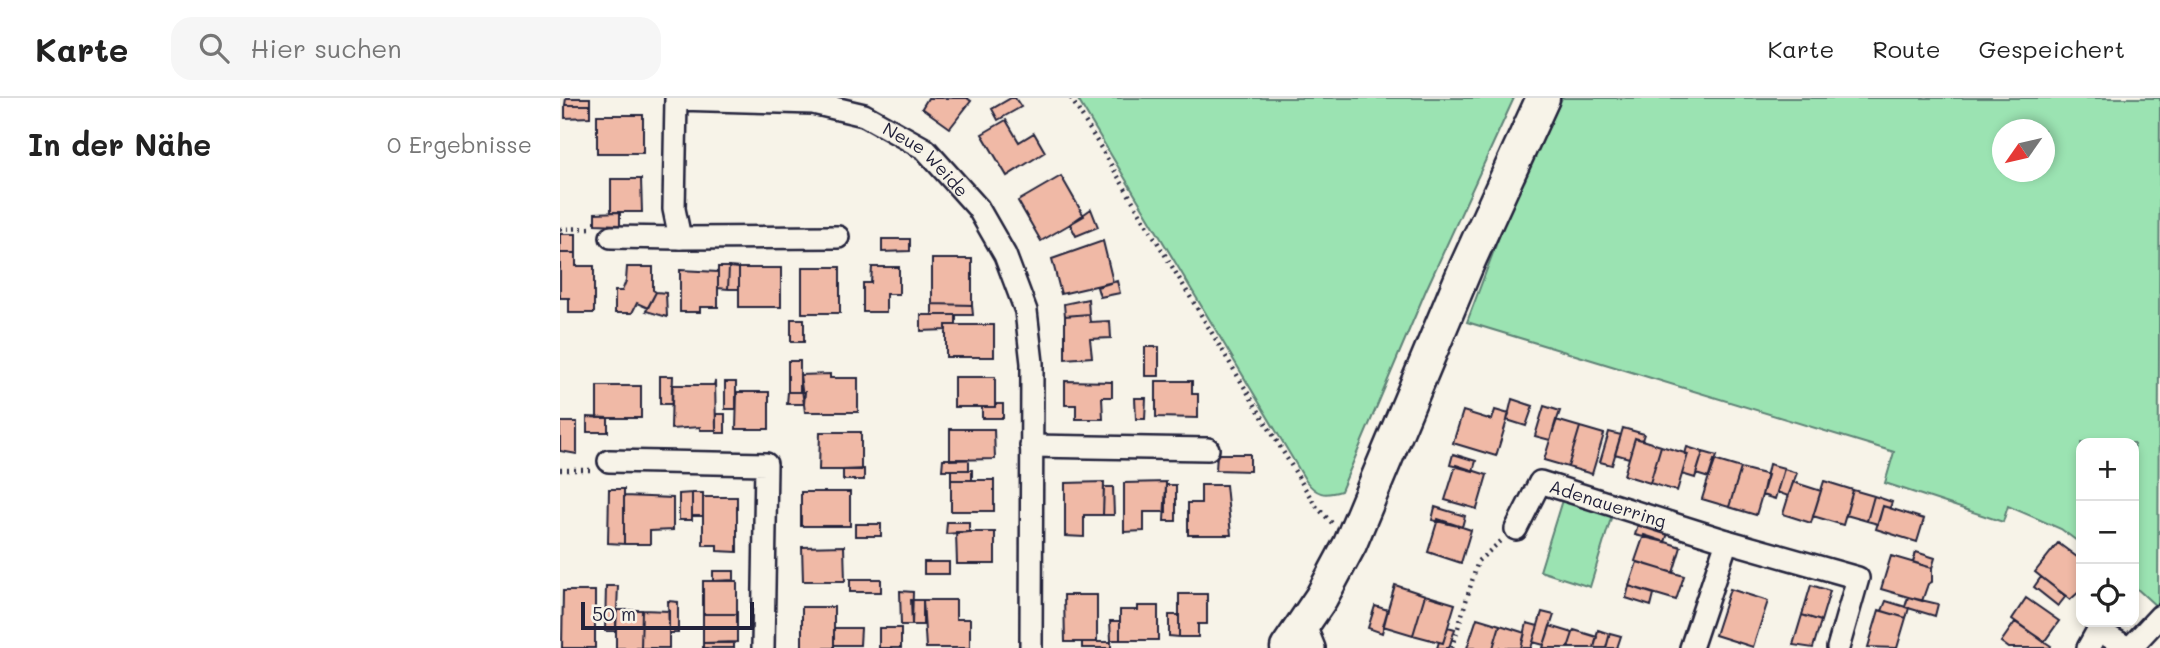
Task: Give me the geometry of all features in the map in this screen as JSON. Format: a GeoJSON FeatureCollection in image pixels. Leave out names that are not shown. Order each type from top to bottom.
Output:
{"type":"FeatureCollection","features":[{"type":"Feature","properties":{"kind":"street"},"geometry":{"type":"LineString","coordinates":[[1307,629],[1350,544],[1466,267],[1543,98]]}},
{"type":"Feature","properties":{"kind":"street","name":"Neue Weide"},"geometry":{"type":"LineString","coordinates":[[680,238],[674,209],[676,99],[813,103],[864,115],[925,149],[978,208],[1005,255],[1027,311],[1032,363],[1031,648]]}},
{"type":"Feature","properties":{"kind":"street"},"geometry":{"type":"LineString","coordinates":[[611,237],[838,237]]}},
{"type":"Feature","properties":{"kind":"street"},"geometry":{"type":"LineString","coordinates":[[1031,446],[1208,449]]}},
{"type":"Feature","properties":{"kind":"street"},"geometry":{"type":"LineString","coordinates":[[609,461],[766,464],[763,648]]}},
{"type":"Feature","properties":{"kind":"street","name":"Adenauerring"},"geometry":{"type":"LineString","coordinates":[[1517,529],[1540,482],[1727,541],[1858,578],[1838,648]]}},
{"type":"Feature","properties":{"kind":"street"},"geometry":{"type":"LineString","coordinates":[[1691,648],[1727,541]]}},
{"type":"Feature","properties":{"kind":"street"},"geometry":{"type":"LineString","coordinates":[[2088,648],[2098,630],[2129,648],[2160,615]]}},
{"type":"Feature","properties":{"kind":"path"},"geometry":{"type":"LineString","coordinates":[[1071,98],[1315,505],[1350,544]]}},
{"type":"Feature","properties":{"kind":"path"},"geometry":{"type":"LineString","coordinates":[[1452,648],[1478,561],[1517,529]]}},
{"type":"Feature","properties":{"kind":"green space"},"geometry":{"type":"Polygon","coordinates":[[[1077,98],[1514,98],[1426,290],[1341,491],[1321,493],[1306,481],[1077,98]]]}},
{"type":"Feature","properties":{"kind":"green space"},"geometry":{"type":"Polygon","coordinates":[[[1562,98],[2160,98],[2158,608],[2139,591],[2139,438],[2076,438],[2076,540],[2061,529],[2008,506],[2003,522],[1885,483],[1894,452],[1467,322],[1508,213],[1562,98]]]}},
{"type":"Feature","properties":{"kind":"green space"},"geometry":{"type":"Polygon","coordinates":[[[1562,500],[1612,515],[1590,587],[1540,571],[1562,500]]]}},
{"type":"Feature","properties":{"kind":"building"},"geometry":{"type":"Polygon","coordinates":[[[566,98],[590,98],[590,105],[565,105],[566,98]]]}},
{"type":"Feature","properties":{"kind":"building"},"geometry":{"type":"Polygon","coordinates":[[[928,98],[967,98],[971,101],[950,128],[922,108],[928,98]]]}},
{"type":"Feature","properties":{"kind":"building"},"geometry":{"type":"Polygon","coordinates":[[[1015,98],[1021,107],[998,120],[992,109],[1015,98]]]}},
{"type":"Feature","properties":{"kind":"building"},"geometry":{"type":"Polygon","coordinates":[[[565,105],[590,105],[590,117],[565,118],[565,105]]]}},
{"type":"Feature","properties":{"kind":"building"},"geometry":{"type":"Polygon","coordinates":[[[597,115],[643,115],[643,153],[597,153],[597,115]]]}},
{"type":"Feature","properties":{"kind":"building"},"geometry":{"type":"Polygon","coordinates":[[[1006,120],[1019,142],[1034,133],[1045,152],[1007,176],[982,134],[1006,120]]]}},
{"type":"Feature","properties":{"kind":"building"},"geometry":{"type":"Polygon","coordinates":[[[1061,176],[1084,216],[1041,241],[1018,201],[1061,176]]]}},
{"type":"Feature","properties":{"kind":"building"},"geometry":{"type":"Polygon","coordinates":[[[611,179],[641,179],[642,212],[611,212],[611,179]]]}},
{"type":"Feature","properties":{"kind":"building"},"geometry":{"type":"Polygon","coordinates":[[[1091,209],[1098,227],[1076,236],[1070,224],[1091,209]]]}},
{"type":"Feature","properties":{"kind":"building"},"geometry":{"type":"Polygon","coordinates":[[[620,212],[620,225],[595,224],[595,213],[620,212]]]}},
{"type":"Feature","properties":{"kind":"building"},"geometry":{"type":"Polygon","coordinates":[[[560,234],[576,234],[576,253],[560,253],[560,234]]]}},
{"type":"Feature","properties":{"kind":"building"},"geometry":{"type":"Polygon","coordinates":[[[882,239],[910,239],[910,251],[882,252],[882,239]]]}},
{"type":"Feature","properties":{"kind":"building"},"geometry":{"type":"Polygon","coordinates":[[[1103,241],[1113,282],[1061,294],[1052,259],[1103,241]]]}},
{"type":"Feature","properties":{"kind":"building"},"geometry":{"type":"Polygon","coordinates":[[[560,253],[576,253],[576,266],[594,266],[594,313],[569,313],[569,298],[560,298],[560,253]]]}},
{"type":"Feature","properties":{"kind":"building"},"geometry":{"type":"Polygon","coordinates":[[[932,259],[972,259],[972,305],[932,304],[932,259]]]}},
{"type":"Feature","properties":{"kind":"building"},"geometry":{"type":"Polygon","coordinates":[[[627,267],[653,267],[653,290],[656,292],[648,308],[637,303],[632,313],[615,313],[615,291],[622,291],[627,267]]]}},
{"type":"Feature","properties":{"kind":"building"},"geometry":{"type":"Polygon","coordinates":[[[718,267],[729,267],[728,289],[718,288],[718,267]]]}},
{"type":"Feature","properties":{"kind":"building"},"geometry":{"type":"Polygon","coordinates":[[[729,267],[739,268],[739,289],[728,289],[729,267]]]}},
{"type":"Feature","properties":{"kind":"building"},"geometry":{"type":"Polygon","coordinates":[[[802,267],[840,267],[840,313],[802,313],[802,267]]]}},
{"type":"Feature","properties":{"kind":"building"},"geometry":{"type":"Polygon","coordinates":[[[872,267],[899,267],[899,294],[886,294],[886,312],[863,312],[863,283],[871,283],[872,267]]]}},
{"type":"Feature","properties":{"kind":"building"},"geometry":{"type":"Polygon","coordinates":[[[739,268],[781,268],[781,307],[739,307],[739,268]]]}},
{"type":"Feature","properties":{"kind":"building"},"geometry":{"type":"Polygon","coordinates":[[[680,270],[718,272],[718,307],[700,307],[700,312],[680,312],[680,270]]]}},
{"type":"Feature","properties":{"kind":"building"},"geometry":{"type":"Polygon","coordinates":[[[1117,281],[1120,293],[1100,297],[1097,287],[1117,281]]]}},
{"type":"Feature","properties":{"kind":"building"},"geometry":{"type":"Polygon","coordinates":[[[656,292],[666,293],[667,317],[646,311],[656,292]]]}},
{"type":"Feature","properties":{"kind":"building"},"geometry":{"type":"Polygon","coordinates":[[[1088,299],[1089,314],[1065,316],[1064,304],[1088,299]]]}},
{"type":"Feature","properties":{"kind":"building"},"geometry":{"type":"Polygon","coordinates":[[[932,304],[972,305],[973,315],[932,315],[932,304]]]}},
{"type":"Feature","properties":{"kind":"building"},"geometry":{"type":"Polygon","coordinates":[[[1089,314],[1090,322],[1110,321],[1111,338],[1090,339],[1092,357],[1065,359],[1065,316],[1089,314]]]}},
{"type":"Feature","properties":{"kind":"building"},"geometry":{"type":"Polygon","coordinates":[[[921,315],[956,315],[956,325],[946,325],[946,330],[921,331],[921,315]]]}},
{"type":"Feature","properties":{"kind":"building"},"geometry":{"type":"Polygon","coordinates":[[[791,319],[804,319],[804,342],[791,342],[791,319]]]}},
{"type":"Feature","properties":{"kind":"building"},"geometry":{"type":"Polygon","coordinates":[[[946,325],[994,325],[994,357],[946,357],[946,325]]]}},
{"type":"Feature","properties":{"kind":"building"},"geometry":{"type":"Polygon","coordinates":[[[1145,347],[1159,347],[1159,376],[1145,376],[1145,347]]]}},
{"type":"Feature","properties":{"kind":"building"},"geometry":{"type":"Polygon","coordinates":[[[788,361],[800,361],[800,392],[788,392],[788,361]]]}},
{"type":"Feature","properties":{"kind":"building"},"geometry":{"type":"Polygon","coordinates":[[[830,374],[830,378],[858,378],[858,412],[805,412],[800,375],[830,374]]]}},
{"type":"Feature","properties":{"kind":"building"},"geometry":{"type":"Polygon","coordinates":[[[660,376],[673,376],[672,404],[660,404],[660,376]]]}},
{"type":"Feature","properties":{"kind":"building"},"geometry":{"type":"Polygon","coordinates":[[[954,377],[995,377],[995,407],[954,407],[954,377]]]}},
{"type":"Feature","properties":{"kind":"building"},"geometry":{"type":"Polygon","coordinates":[[[715,381],[716,430],[700,430],[700,427],[671,429],[672,385],[714,385],[715,381]]]}},
{"type":"Feature","properties":{"kind":"building"},"geometry":{"type":"Polygon","coordinates":[[[1065,381],[1112,382],[1112,397],[1102,397],[1103,419],[1076,419],[1076,405],[1065,405],[1065,381]]]}},
{"type":"Feature","properties":{"kind":"building"},"geometry":{"type":"Polygon","coordinates":[[[1156,381],[1192,381],[1192,394],[1198,394],[1198,418],[1156,417],[1156,381]]]}},
{"type":"Feature","properties":{"kind":"building"},"geometry":{"type":"Polygon","coordinates":[[[725,382],[736,382],[736,409],[725,409],[725,382]]]}},
{"type":"Feature","properties":{"kind":"building"},"geometry":{"type":"Polygon","coordinates":[[[597,386],[641,386],[641,418],[597,418],[597,386]]]}},
{"type":"Feature","properties":{"kind":"building"},"geometry":{"type":"Polygon","coordinates":[[[737,392],[769,392],[769,429],[736,429],[737,392]]]}},
{"type":"Feature","properties":{"kind":"building"},"geometry":{"type":"Polygon","coordinates":[[[788,392],[805,392],[804,404],[787,404],[788,392]]]}},
{"type":"Feature","properties":{"kind":"building"},"geometry":{"type":"Polygon","coordinates":[[[1135,398],[1146,398],[1145,419],[1136,419],[1135,398]]]}},
{"type":"Feature","properties":{"kind":"building"},"geometry":{"type":"Polygon","coordinates":[[[1512,399],[1533,406],[1526,426],[1507,420],[1512,399]]]}},
{"type":"Feature","properties":{"kind":"building"},"geometry":{"type":"Polygon","coordinates":[[[995,404],[1003,404],[1003,418],[982,418],[982,407],[995,407],[995,404]]]}},
{"type":"Feature","properties":{"kind":"building"},"geometry":{"type":"Polygon","coordinates":[[[1544,406],[1560,411],[1550,440],[1535,436],[1544,406]]]}},
{"type":"Feature","properties":{"kind":"building"},"geometry":{"type":"Polygon","coordinates":[[[1495,410],[1509,414],[1496,456],[1453,443],[1463,411],[1492,420],[1495,410]]]}},
{"type":"Feature","properties":{"kind":"building"},"geometry":{"type":"Polygon","coordinates":[[[716,414],[725,414],[725,433],[716,433],[716,414]]]}},
{"type":"Feature","properties":{"kind":"building"},"geometry":{"type":"Polygon","coordinates":[[[587,417],[608,418],[608,432],[587,432],[587,417]]]}},
{"type":"Feature","properties":{"kind":"building"},"geometry":{"type":"Polygon","coordinates":[[[1556,420],[1580,427],[1568,467],[1544,460],[1556,420]]]}},
{"type":"Feature","properties":{"kind":"building"},"geometry":{"type":"Polygon","coordinates":[[[560,422],[577,422],[577,454],[560,451],[560,422]]]}},
{"type":"Feature","properties":{"kind":"building"},"geometry":{"type":"Polygon","coordinates":[[[1580,427],[1604,434],[1592,474],[1568,467],[1580,427]]]}},
{"type":"Feature","properties":{"kind":"building"},"geometry":{"type":"Polygon","coordinates":[[[1623,428],[1644,434],[1642,440],[1635,438],[1629,458],[1615,454],[1623,428]]]}},
{"type":"Feature","properties":{"kind":"building"},"geometry":{"type":"Polygon","coordinates":[[[950,429],[994,429],[995,459],[950,460],[950,429]]]}},
{"type":"Feature","properties":{"kind":"building"},"geometry":{"type":"Polygon","coordinates":[[[820,432],[861,432],[861,470],[819,470],[820,432]]]}},
{"type":"Feature","properties":{"kind":"building"},"geometry":{"type":"Polygon","coordinates":[[[1609,432],[1621,435],[1612,465],[1600,462],[1609,432]]]}},
{"type":"Feature","properties":{"kind":"building"},"geometry":{"type":"Polygon","coordinates":[[[1635,438],[1661,446],[1650,483],[1624,475],[1635,438]]]}},
{"type":"Feature","properties":{"kind":"building"},"geometry":{"type":"Polygon","coordinates":[[[1661,446],[1688,454],[1677,491],[1650,483],[1661,446]]]}},
{"type":"Feature","properties":{"kind":"building"},"geometry":{"type":"Polygon","coordinates":[[[1687,447],[1703,452],[1695,478],[1682,474],[1688,454],[1685,454],[1687,447]]]}},
{"type":"Feature","properties":{"kind":"building"},"geometry":{"type":"Polygon","coordinates":[[[1703,452],[1717,456],[1709,478],[1696,474],[1703,452]]]}},
{"type":"Feature","properties":{"kind":"building"},"geometry":{"type":"Polygon","coordinates":[[[1217,454],[1250,454],[1250,471],[1216,470],[1217,454]]]}},
{"type":"Feature","properties":{"kind":"building"},"geometry":{"type":"Polygon","coordinates":[[[1453,454],[1476,461],[1473,471],[1450,465],[1453,454]]]}},
{"type":"Feature","properties":{"kind":"building"},"geometry":{"type":"Polygon","coordinates":[[[943,459],[969,459],[969,470],[942,470],[943,459]]]}},
{"type":"Feature","properties":{"kind":"building"},"geometry":{"type":"Polygon","coordinates":[[[1714,460],[1741,468],[1729,507],[1702,499],[1714,460]]]}},
{"type":"Feature","properties":{"kind":"building"},"geometry":{"type":"Polygon","coordinates":[[[1769,464],[1784,468],[1775,499],[1762,495],[1769,464]]]}},
{"type":"Feature","properties":{"kind":"building"},"geometry":{"type":"Polygon","coordinates":[[[1456,465],[1487,475],[1477,509],[1445,500],[1456,465]]]}},
{"type":"Feature","properties":{"kind":"building"},"geometry":{"type":"Polygon","coordinates":[[[1741,468],[1768,475],[1756,515],[1729,507],[1741,468]]]}},
{"type":"Feature","properties":{"kind":"building"},"geometry":{"type":"Polygon","coordinates":[[[864,469],[864,480],[843,480],[843,470],[864,469]]]}},
{"type":"Feature","properties":{"kind":"building"},"geometry":{"type":"Polygon","coordinates":[[[1784,469],[1797,473],[1788,496],[1777,492],[1784,469]]]}},
{"type":"Feature","properties":{"kind":"building"},"geometry":{"type":"Polygon","coordinates":[[[951,470],[972,470],[972,480],[951,480],[951,470]]]}},
{"type":"Feature","properties":{"kind":"building"},"geometry":{"type":"Polygon","coordinates":[[[951,480],[994,480],[994,511],[951,511],[951,480]]]}},
{"type":"Feature","properties":{"kind":"building"},"geometry":{"type":"Polygon","coordinates":[[[1824,481],[1853,490],[1843,525],[1813,516],[1824,481]]]}},
{"type":"Feature","properties":{"kind":"building"},"geometry":{"type":"Polygon","coordinates":[[[1104,482],[1103,515],[1084,515],[1084,537],[1065,536],[1065,483],[1104,482]]]}},
{"type":"Feature","properties":{"kind":"building"},"geometry":{"type":"Polygon","coordinates":[[[1166,482],[1166,512],[1144,512],[1144,531],[1124,532],[1124,483],[1166,482]]]}},
{"type":"Feature","properties":{"kind":"building"},"geometry":{"type":"Polygon","coordinates":[[[1793,482],[1821,491],[1811,523],[1783,514],[1793,482]]]}},
{"type":"Feature","properties":{"kind":"building"},"geometry":{"type":"Polygon","coordinates":[[[1166,485],[1176,485],[1176,521],[1164,521],[1166,485]]]}},
{"type":"Feature","properties":{"kind":"building"},"geometry":{"type":"Polygon","coordinates":[[[1201,485],[1226,485],[1231,535],[1188,535],[1188,503],[1201,503],[1201,485]]]}},
{"type":"Feature","properties":{"kind":"building"},"geometry":{"type":"Polygon","coordinates":[[[1104,487],[1113,487],[1114,515],[1103,515],[1104,487]]]}},
{"type":"Feature","properties":{"kind":"building"},"geometry":{"type":"Polygon","coordinates":[[[609,489],[624,489],[624,544],[608,543],[609,489]]]}},
{"type":"Feature","properties":{"kind":"building"},"geometry":{"type":"Polygon","coordinates":[[[1853,490],[1874,496],[1867,521],[1846,515],[1853,490]]]}},
{"type":"Feature","properties":{"kind":"building"},"geometry":{"type":"Polygon","coordinates":[[[801,492],[850,492],[850,526],[801,526],[801,492]]]}},
{"type":"Feature","properties":{"kind":"building"},"geometry":{"type":"Polygon","coordinates":[[[692,493],[692,520],[679,520],[679,494],[692,493]]]}},
{"type":"Feature","properties":{"kind":"building"},"geometry":{"type":"Polygon","coordinates":[[[692,493],[703,493],[703,516],[692,516],[692,493]]]}},
{"type":"Feature","properties":{"kind":"building"},"geometry":{"type":"Polygon","coordinates":[[[624,496],[673,498],[673,530],[650,531],[650,544],[624,544],[624,496]]]}},
{"type":"Feature","properties":{"kind":"building"},"geometry":{"type":"Polygon","coordinates":[[[1874,496],[1892,502],[1890,508],[1883,506],[1878,524],[1867,521],[1874,496]]]}},
{"type":"Feature","properties":{"kind":"building"},"geometry":{"type":"Polygon","coordinates":[[[703,497],[737,497],[737,552],[717,551],[717,545],[703,545],[703,497]]]}},
{"type":"Feature","properties":{"kind":"building"},"geometry":{"type":"Polygon","coordinates":[[[1883,506],[1924,519],[1917,542],[1876,529],[1883,506]]]}},
{"type":"Feature","properties":{"kind":"building"},"geometry":{"type":"Polygon","coordinates":[[[1435,507],[1465,516],[1462,527],[1432,520],[1435,507]]]}},
{"type":"Feature","properties":{"kind":"building"},"geometry":{"type":"Polygon","coordinates":[[[1438,519],[1471,530],[1461,563],[1428,552],[1438,519]]]}},
{"type":"Feature","properties":{"kind":"building"},"geometry":{"type":"Polygon","coordinates":[[[947,522],[969,522],[969,532],[946,534],[947,522]]]}},
{"type":"Feature","properties":{"kind":"building"},"geometry":{"type":"Polygon","coordinates":[[[855,524],[881,524],[881,536],[855,536],[855,524]]]}},
{"type":"Feature","properties":{"kind":"building"},"geometry":{"type":"Polygon","coordinates":[[[1638,524],[1668,533],[1665,542],[1635,535],[1638,524]]]}},
{"type":"Feature","properties":{"kind":"building"},"geometry":{"type":"Polygon","coordinates":[[[956,532],[995,532],[995,564],[957,564],[956,532]]]}},
{"type":"Feature","properties":{"kind":"building"},"geometry":{"type":"Polygon","coordinates":[[[1644,535],[1681,547],[1673,573],[1635,561],[1644,535]]]}},
{"type":"Feature","properties":{"kind":"building"},"geometry":{"type":"Polygon","coordinates":[[[2058,543],[2076,556],[2076,595],[2070,600],[2035,572],[2058,543]]]}},
{"type":"Feature","properties":{"kind":"building"},"geometry":{"type":"Polygon","coordinates":[[[844,546],[845,581],[803,581],[802,547],[844,546]]]}},
{"type":"Feature","properties":{"kind":"building"},"geometry":{"type":"Polygon","coordinates":[[[1916,552],[1935,558],[1932,568],[1913,562],[1916,552]]]}},
{"type":"Feature","properties":{"kind":"building"},"geometry":{"type":"Polygon","coordinates":[[[1891,556],[1932,568],[1932,582],[1928,584],[1922,601],[1881,589],[1891,556]]]}},
{"type":"Feature","properties":{"kind":"building"},"geometry":{"type":"Polygon","coordinates":[[[924,562],[949,562],[949,574],[924,574],[924,562]]]}},
{"type":"Feature","properties":{"kind":"building"},"geometry":{"type":"Polygon","coordinates":[[[1637,562],[1684,576],[1676,600],[1629,586],[1637,562]]]}},
{"type":"Feature","properties":{"kind":"building"},"geometry":{"type":"Polygon","coordinates":[[[713,571],[734,571],[734,580],[713,581],[713,571]]]}},
{"type":"Feature","properties":{"kind":"building"},"geometry":{"type":"Polygon","coordinates":[[[2041,577],[2066,596],[2058,606],[2034,587],[2041,577]]]}},
{"type":"Feature","properties":{"kind":"building"},"geometry":{"type":"Polygon","coordinates":[[[850,579],[881,579],[881,592],[850,592],[850,579]]]}},
{"type":"Feature","properties":{"kind":"building"},"geometry":{"type":"Polygon","coordinates":[[[703,581],[737,581],[737,614],[703,614],[703,581]]]}},
{"type":"Feature","properties":{"kind":"building"},"geometry":{"type":"Polygon","coordinates":[[[1395,585],[1425,595],[1413,635],[1383,626],[1395,585]]]}},
{"type":"Feature","properties":{"kind":"building"},"geometry":{"type":"Polygon","coordinates":[[[1811,585],[1830,591],[1821,621],[1802,615],[1811,585]]]}},
{"type":"Feature","properties":{"kind":"building"},"geometry":{"type":"Polygon","coordinates":[[[606,586],[618,586],[616,631],[605,631],[606,586]]]}},
{"type":"Feature","properties":{"kind":"building"},"geometry":{"type":"Polygon","coordinates":[[[1629,586],[1654,594],[1651,606],[1626,598],[1629,586]]]}},
{"type":"Feature","properties":{"kind":"building"},"geometry":{"type":"Polygon","coordinates":[[[1730,589],[1768,601],[1753,647],[1715,635],[1730,589]]]}},
{"type":"Feature","properties":{"kind":"building"},"geometry":{"type":"Polygon","coordinates":[[[563,591],[595,591],[595,648],[562,648],[563,591]]]}},
{"type":"Feature","properties":{"kind":"building"},"geometry":{"type":"Polygon","coordinates":[[[900,591],[913,592],[912,625],[901,625],[900,591]]]}},
{"type":"Feature","properties":{"kind":"building"},"geometry":{"type":"Polygon","coordinates":[[[1179,594],[1207,594],[1207,624],[1198,624],[1198,637],[1179,637],[1179,594]]]}},
{"type":"Feature","properties":{"kind":"building"},"geometry":{"type":"Polygon","coordinates":[[[1064,595],[1097,595],[1097,642],[1065,642],[1064,595]]]}},
{"type":"Feature","properties":{"kind":"building"},"geometry":{"type":"Polygon","coordinates":[[[1425,595],[1455,604],[1443,643],[1413,635],[1425,595]]]}},
{"type":"Feature","properties":{"kind":"building"},"geometry":{"type":"Polygon","coordinates":[[[1908,597],[1938,604],[1935,616],[1905,607],[1908,597]]]}},
{"type":"Feature","properties":{"kind":"building"},"geometry":{"type":"Polygon","coordinates":[[[2026,598],[2059,621],[2044,642],[2012,619],[2026,598]]]}},
{"type":"Feature","properties":{"kind":"building"},"geometry":{"type":"Polygon","coordinates":[[[911,600],[923,600],[923,625],[912,625],[911,600]]]}},
{"type":"Feature","properties":{"kind":"building"},"geometry":{"type":"Polygon","coordinates":[[[923,600],[956,600],[956,619],[970,619],[970,648],[926,648],[923,600]]]}},
{"type":"Feature","properties":{"kind":"building"},"geometry":{"type":"Polygon","coordinates":[[[668,601],[678,602],[678,633],[669,633],[668,601]]]}},
{"type":"Feature","properties":{"kind":"building"},"geometry":{"type":"Polygon","coordinates":[[[1886,601],[1909,608],[1906,618],[1882,611],[1886,601]]]}},
{"type":"Feature","properties":{"kind":"building"},"geometry":{"type":"Polygon","coordinates":[[[1138,606],[1158,606],[1158,640],[1120,640],[1120,610],[1138,610],[1138,606]]]}},
{"type":"Feature","properties":{"kind":"building"},"geometry":{"type":"Polygon","coordinates":[[[1375,606],[1388,610],[1382,633],[1368,628],[1375,606]]]}},
{"type":"Feature","properties":{"kind":"building"},"geometry":{"type":"Polygon","coordinates":[[[802,607],[834,607],[834,648],[802,648],[802,607]]]}},
{"type":"Feature","properties":{"kind":"building"},"geometry":{"type":"Polygon","coordinates":[[[616,610],[642,610],[641,648],[616,648],[616,610]]]}},
{"type":"Feature","properties":{"kind":"building"},"geometry":{"type":"Polygon","coordinates":[[[642,610],[669,611],[669,648],[641,648],[642,610]]]}},
{"type":"Feature","properties":{"kind":"building"},"geometry":{"type":"Polygon","coordinates":[[[1879,610],[1906,618],[1897,648],[1868,647],[1879,610]]]}},
{"type":"Feature","properties":{"kind":"building"},"geometry":{"type":"Polygon","coordinates":[[[1542,612],[1554,615],[1544,645],[1533,642],[1542,612]]]}},
{"type":"Feature","properties":{"kind":"building"},"geometry":{"type":"Polygon","coordinates":[[[703,614],[737,614],[737,642],[703,643],[703,614]]]}},
{"type":"Feature","properties":{"kind":"building"},"geometry":{"type":"Polygon","coordinates":[[[1169,615],[1179,615],[1179,637],[1169,636],[1169,615]]]}},
{"type":"Feature","properties":{"kind":"building"},"geometry":{"type":"Polygon","coordinates":[[[1802,615],[1821,621],[1813,648],[1793,645],[1802,615]]]}},
{"type":"Feature","properties":{"kind":"building"},"geometry":{"type":"Polygon","coordinates":[[[1477,618],[1500,625],[1493,648],[1467,648],[1477,618]]]}},
{"type":"Feature","properties":{"kind":"building"},"geometry":{"type":"Polygon","coordinates":[[[1110,621],[1120,621],[1120,640],[1111,640],[1110,621]]]}},
{"type":"Feature","properties":{"kind":"building"},"geometry":{"type":"Polygon","coordinates":[[[2015,622],[2051,646],[2050,648],[2009,648],[2001,642],[2015,622]]]}},
{"type":"Feature","properties":{"kind":"building"},"geometry":{"type":"Polygon","coordinates":[[[1527,623],[1538,626],[1531,648],[1521,648],[1527,623]]]}},
{"type":"Feature","properties":{"kind":"building"},"geometry":{"type":"Polygon","coordinates":[[[1500,625],[1525,633],[1521,648],[1493,648],[1500,625]]]}},
{"type":"Feature","properties":{"kind":"building"},"geometry":{"type":"Polygon","coordinates":[[[1550,626],[1573,633],[1568,648],[1543,648],[1550,626]]]}},
{"type":"Feature","properties":{"kind":"building"},"geometry":{"type":"Polygon","coordinates":[[[1448,627],[1455,629],[1449,648],[1437,648],[1439,642],[1443,643],[1448,627]]]}},
{"type":"Feature","properties":{"kind":"building"},"geometry":{"type":"Polygon","coordinates":[[[834,628],[861,628],[860,645],[834,645],[834,628]]]}},
{"type":"Feature","properties":{"kind":"building"},"geometry":{"type":"Polygon","coordinates":[[[879,628],[901,628],[901,648],[879,648],[879,628]]]}},
{"type":"Feature","properties":{"kind":"building"},"geometry":{"type":"Polygon","coordinates":[[[1574,630],[1597,637],[1594,648],[1568,648],[1574,630]]]}},
{"type":"Feature","properties":{"kind":"building"},"geometry":{"type":"Polygon","coordinates":[[[1598,630],[1610,634],[1606,648],[1594,648],[1598,630]]]}},
{"type":"Feature","properties":{"kind":"building"},"geometry":{"type":"Polygon","coordinates":[[[1610,633],[1621,636],[1617,648],[1606,648],[1610,633]]]}},
{"type":"Feature","properties":{"kind":"building"},"geometry":{"type":"Polygon","coordinates":[[[1082,642],[1111,642],[1111,648],[1082,648],[1082,642]]]}},
{"type":"Feature","properties":{"kind":"building"},"geometry":{"type":"Polygon","coordinates":[[[703,643],[734,643],[734,648],[703,648],[703,643]]]}}]}
